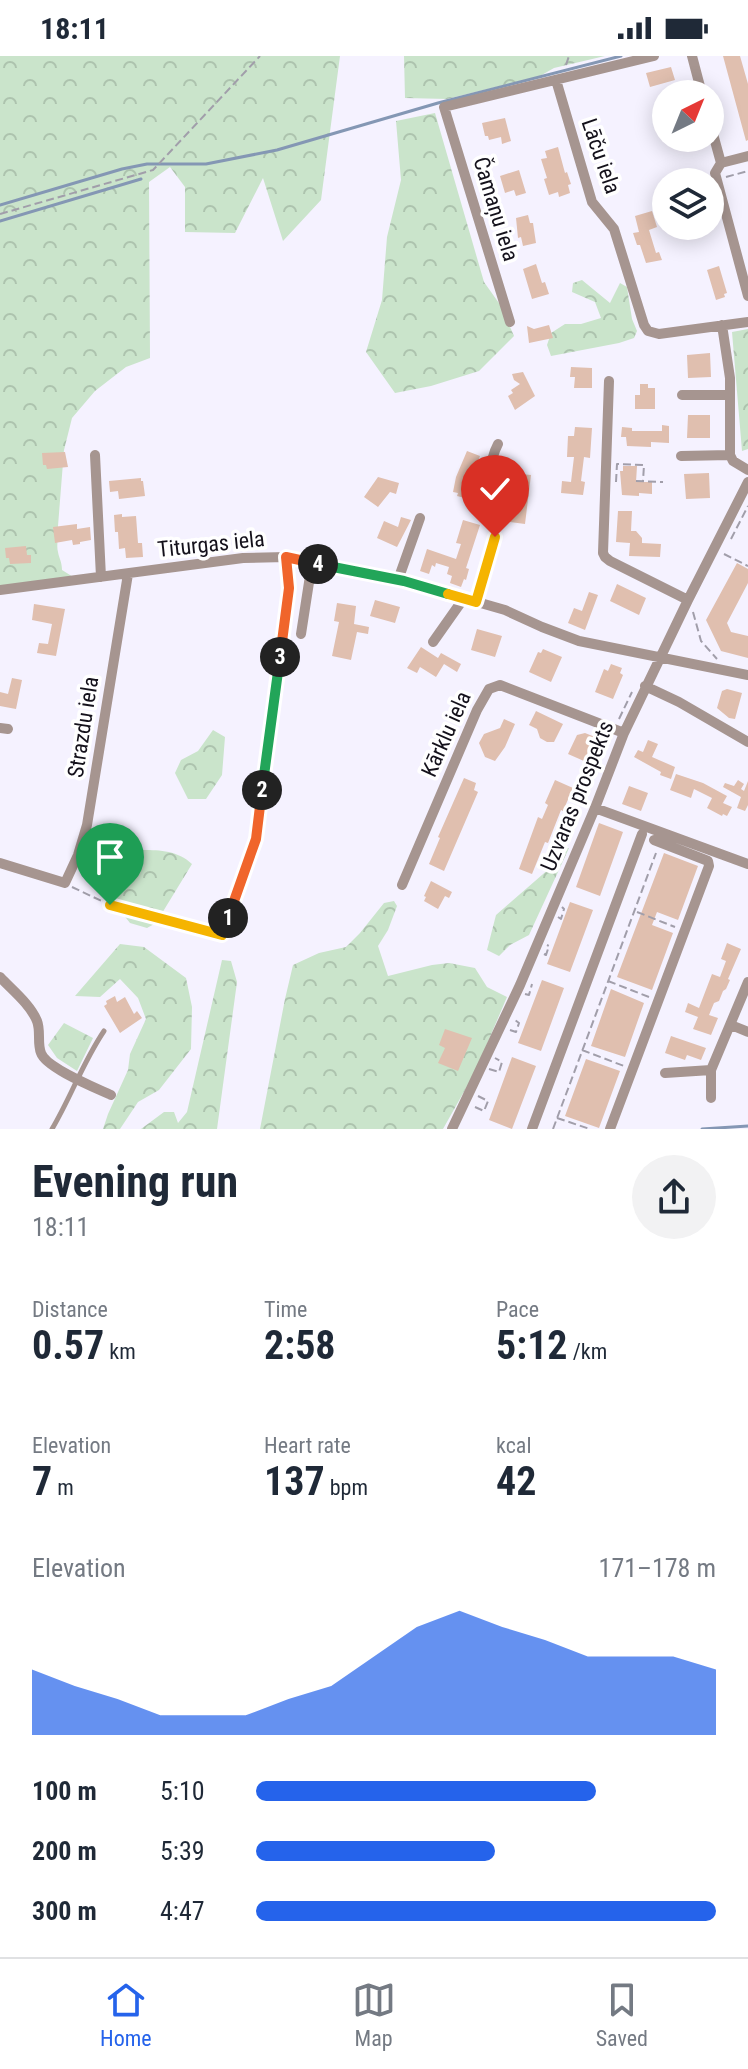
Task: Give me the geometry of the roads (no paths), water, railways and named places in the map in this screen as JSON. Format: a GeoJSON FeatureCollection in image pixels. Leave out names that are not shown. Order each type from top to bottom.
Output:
{"type":"FeatureCollection","features":[{"type":"Feature","properties":{"kind":"street"},"geometry":{"type":"LineString","coordinates":[[556,80],[654,56]]}},
{"type":"Feature","properties":{"kind":"street"},"geometry":{"type":"LineString","coordinates":[[692,56],[698,80]]}},
{"type":"Feature","properties":{"kind":"street","name":"Čamaņu iela"},"geometry":{"type":"LineString","coordinates":[[510,322],[444,107],[556,80]]}},
{"type":"Feature","properties":{"kind":"street","name":"Lāču iela"},"geometry":{"type":"LineString","coordinates":[[556,80],[592,202],[614,229],[648,331],[659,334],[722,325]]}},
{"type":"Feature","properties":{"kind":"street"},"geometry":{"type":"LineString","coordinates":[[718,152],[721,163]]}},
{"type":"Feature","properties":{"kind":"street"},"geometry":{"type":"LineString","coordinates":[[748,156],[721,163],[715,173],[748,296]]}},
{"type":"Feature","properties":{"kind":"street"},"geometry":{"type":"LineString","coordinates":[[748,312],[745,322],[722,325],[730,378],[730,455],[733,461],[748,470]]}},
{"type":"Feature","properties":{"kind":"street"},"geometry":{"type":"LineString","coordinates":[[609,381],[603,553],[610,561],[688,600]]}},
{"type":"Feature","properties":{"kind":"street"},"geometry":{"type":"LineString","coordinates":[[682,395],[729,395]]}},
{"type":"Feature","properties":{"kind":"street"},"geometry":{"type":"LineString","coordinates":[[476,602],[495,537],[495,507],[489,476],[498,444]]}},
{"type":"Feature","properties":{"kind":"street"},"geometry":{"type":"LineString","coordinates":[[95,455],[101,577]]}},
{"type":"Feature","properties":{"kind":"street"},"geometry":{"type":"LineString","coordinates":[[681,456],[730,455]]}},
{"type":"Feature","properties":{"kind":"street","name":"Uzvaras prospekts"},"geometry":{"type":"LineString","coordinates":[[452,1129],[520,985],[645,686],[747,485]]}},
{"type":"Feature","properties":{"kind":"street"},"geometry":{"type":"LineString","coordinates":[[398,580],[420,518]]}},
{"type":"Feature","properties":{"kind":"street","name":"Titurgas iela"},"geometry":{"type":"LineString","coordinates":[[0,590],[243,558],[286,557],[398,580],[464,598],[505,610],[579,641],[748,675]]}},
{"type":"Feature","properties":{"kind":"street"},"geometry":{"type":"LineString","coordinates":[[301,634],[312,563]]}},
{"type":"Feature","properties":{"kind":"street","name":"Strazdu iela"},"geometry":{"type":"LineString","coordinates":[[0,863],[65,883],[78,855],[87,825],[128,574]]}},
{"type":"Feature","properties":{"kind":"street"},"geometry":{"type":"LineString","coordinates":[[433,642],[464,598]]}},
{"type":"Feature","properties":{"kind":"street","name":"Kārklu iela"},"geometry":{"type":"LineString","coordinates":[[402,885],[477,710],[489,689],[500,685],[624,733]]}},
{"type":"Feature","properties":{"kind":"street"},"geometry":{"type":"LineString","coordinates":[[645,686],[748,742]]}},
{"type":"Feature","properties":{"kind":"street"},"geometry":{"type":"LineString","coordinates":[[595,808],[748,864]]}},
{"type":"Feature","properties":{"kind":"street"},"geometry":{"type":"LineString","coordinates":[[532,1129],[642,834]]}},
{"type":"Feature","properties":{"kind":"street"},"geometry":{"type":"LineString","coordinates":[[610,1129],[709,866],[708,861],[657,843]]}},
{"type":"Feature","properties":{"kind":"street"},"geometry":{"type":"LineString","coordinates":[[0,977],[37,1020],[41,1053],[48,1062],[111,1095]]}},
{"type":"Feature","properties":{"kind":"street"},"geometry":{"type":"LineString","coordinates":[[711,1098],[711,1070],[748,982]]}},
{"type":"Feature","properties":{"kind":"street"},"geometry":{"type":"LineString","coordinates":[[731,1025],[748,1032]]}},
{"type":"Feature","properties":{"kind":"street"},"geometry":{"type":"LineString","coordinates":[[665,1073],[711,1070]]}},
{"type":"Feature","properties":{"kind":"lane"},"geometry":{"type":"LineString","coordinates":[[721,855],[727,843]]}},
{"type":"Feature","properties":{"kind":"lane"},"geometry":{"type":"LineString","coordinates":[[52,1129],[89,1054],[104,1031]]}},
{"type":"Feature","properties":{"kind":"waterway"},"geometry":{"type":"LineString","coordinates":[[0,205],[147,164],[206,164],[277,150],[438,103],[621,56]]}},
{"type":"Feature","properties":{"kind":"waterway"},"geometry":{"type":"LineString","coordinates":[[0,221],[141,179]]}},
{"type":"Feature","properties":{"kind":"waterway"},"geometry":{"type":"LineString","coordinates":[[702,1129],[748,1126]]}}]}
